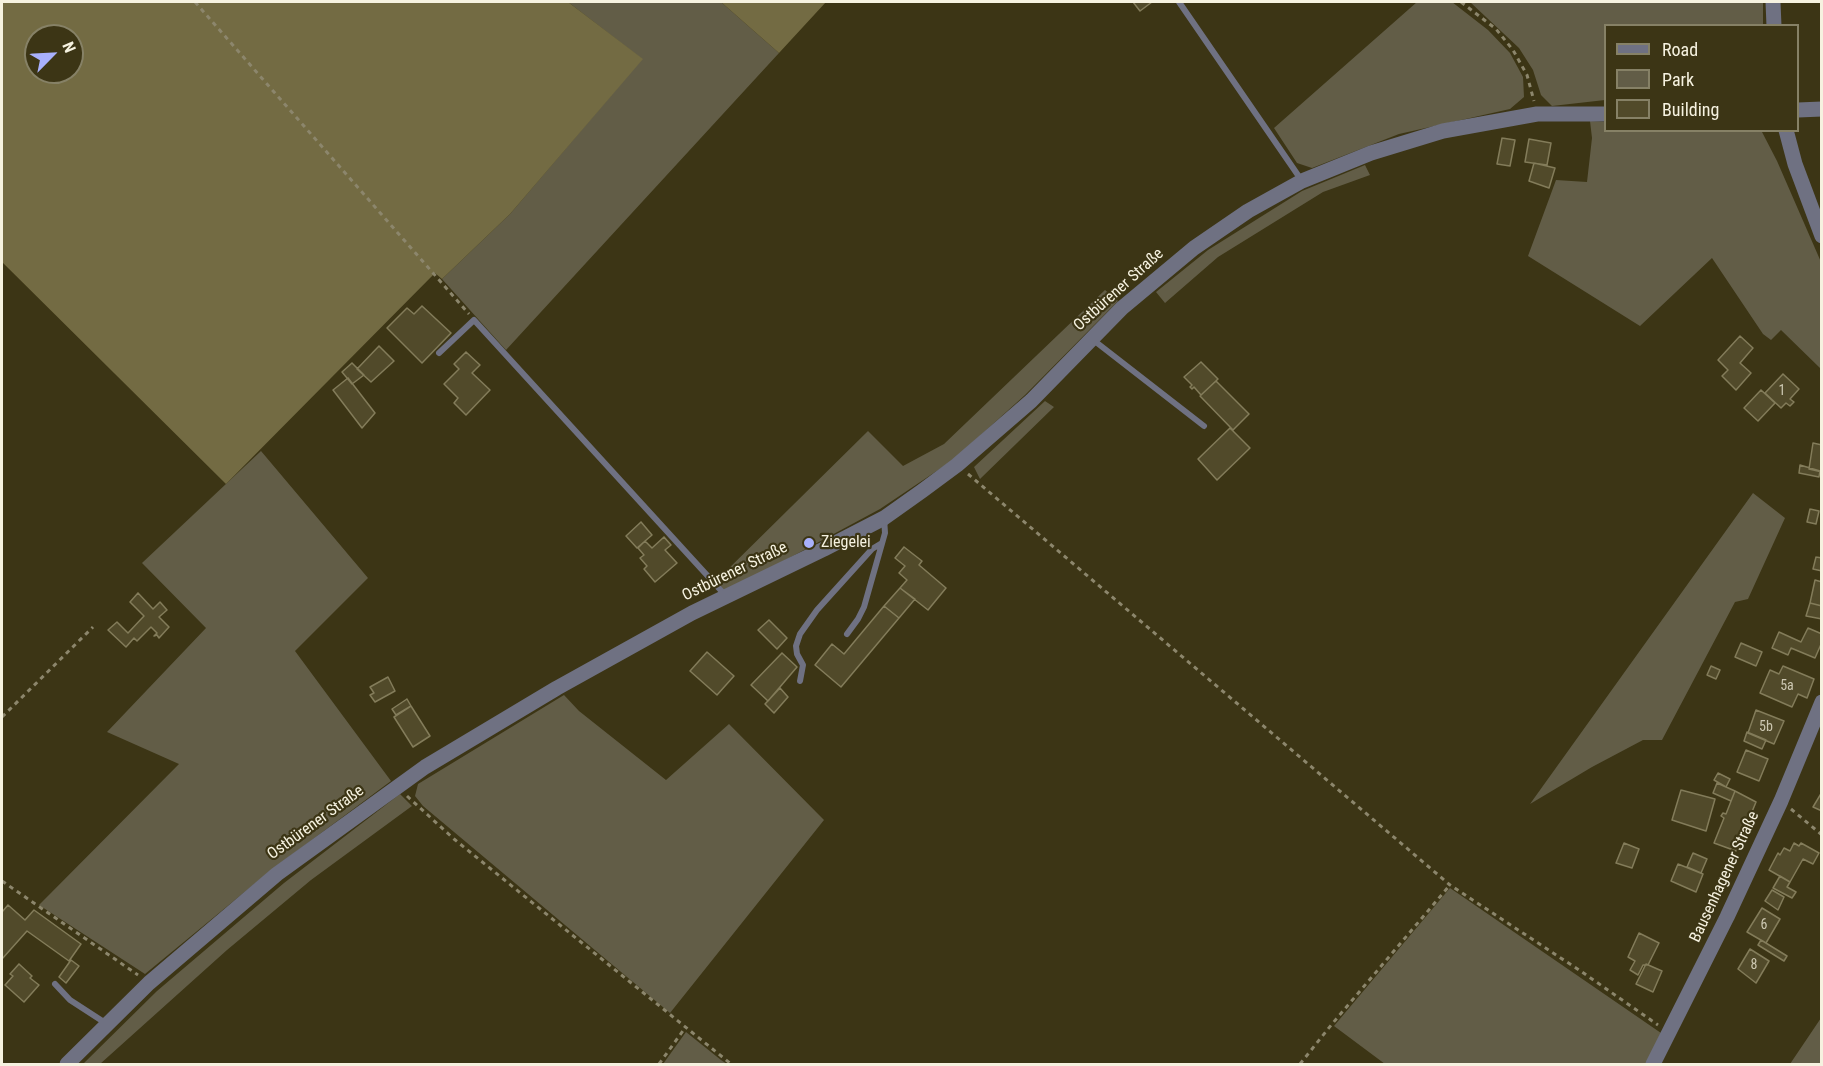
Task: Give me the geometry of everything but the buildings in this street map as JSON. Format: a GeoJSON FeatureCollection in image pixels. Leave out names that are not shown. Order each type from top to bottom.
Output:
{"type":"FeatureCollection","features":[{"type":"Feature","properties":{"kind":"street"},"geometry":{"type":"LineString","coordinates":[[1773,2],[1773,24]]}},
{"type":"Feature","properties":{"kind":"street"},"geometry":{"type":"LineString","coordinates":[[1799,110],[1821,109]]}},
{"type":"Feature","properties":{"kind":"street","name":"Ostbürener Straße"},"geometry":{"type":"LineString","coordinates":[[68,1065],[149,983],[277,874],[425,767],[557,688],[692,612],[884,518],[957,465],[1031,401],[1122,308],[1194,248],[1248,211],[1302,181],[1371,153],[1443,131],[1537,114],[1604,114]]}},
{"type":"Feature","properties":{"kind":"street"},"geometry":{"type":"LineString","coordinates":[[1787,132],[1795,164],[1821,236]]}},
{"type":"Feature","properties":{"kind":"street","name":"Bausenhagener Straße"},"geometry":{"type":"LineString","coordinates":[[1653,1065],[1727,917],[1781,801],[1821,702]]}},
{"type":"Feature","properties":{"kind":"lane"},"geometry":{"type":"LineString","coordinates":[[1179,2],[1302,181]]}},
{"type":"Feature","properties":{"kind":"lane"},"geometry":{"type":"LineString","coordinates":[[440,353],[474,320],[726,596]]}},
{"type":"Feature","properties":{"kind":"lane"},"geometry":{"type":"LineString","coordinates":[[1091,338],[1204,426]]}},
{"type":"Feature","properties":{"kind":"lane"},"geometry":{"type":"LineString","coordinates":[[846,634],[864,608],[885,533],[884,518]]}},
{"type":"Feature","properties":{"kind":"lane"},"geometry":{"type":"LineString","coordinates":[[800,681],[803,665],[797,654],[796,646],[800,634],[817,610],[872,549],[882,543]]}},
{"type":"Feature","properties":{"kind":"lane"},"geometry":{"type":"LineString","coordinates":[[55,984],[70,1000],[108,1024]]}},
{"type":"Feature","properties":{"kind":"path"},"geometry":{"type":"LineString","coordinates":[[195,2],[474,320]]}},
{"type":"Feature","properties":{"kind":"path"},"geometry":{"type":"LineString","coordinates":[[1461,2],[1496,29],[1513,50],[1527,75],[1537,114]]}},
{"type":"Feature","properties":{"kind":"path"},"geometry":{"type":"LineString","coordinates":[[957,465],[1450,885],[1582,972],[1669,1033]]}},
{"type":"Feature","properties":{"kind":"path"},"geometry":{"type":"LineString","coordinates":[[2,717],[93,627]]}},
{"type":"Feature","properties":{"kind":"path"},"geometry":{"type":"LineString","coordinates":[[397,787],[454,839],[730,1065]]}},
{"type":"Feature","properties":{"kind":"path"},"geometry":{"type":"LineString","coordinates":[[1781,801],[1821,835]]}},
{"type":"Feature","properties":{"kind":"path"},"geometry":{"type":"LineString","coordinates":[[2,881],[149,983]]}},
{"type":"Feature","properties":{"kind":"path"},"geometry":{"type":"LineString","coordinates":[[1300,1065],[1450,885]]}},
{"type":"Feature","properties":{"kind":"path"},"geometry":{"type":"LineString","coordinates":[[659,1065],[685,1029]]}},
{"type":"Feature","properties":{"kind":"green space"},"geometry":{"type":"Polygon","coordinates":[[[568,2],[721,2],[779,53],[506,350],[442,279],[510,214],[642,59],[568,2]]]}},
{"type":"Feature","properties":{"kind":"green space"},"geometry":{"type":"Polygon","coordinates":[[[1417,2],[1452,2],[1488,30],[1510,53],[1523,77],[1524,97],[1510,109],[1399,134],[1312,168],[1297,163],[1274,128],[1417,2]]]}},
{"type":"Feature","properties":{"kind":"green space"},"geometry":{"type":"Polygon","coordinates":[[[1470,2],[1763,2],[1763,24],[1604,24],[1604,100],[1552,106],[1541,95],[1533,70],[1519,48],[1470,2]]]}},
{"type":"Feature","properties":{"kind":"green space"},"geometry":{"type":"Polygon","coordinates":[[[1590,121],[1604,122],[1604,132],[1762,132],[1821,262],[1821,369],[1781,330],[1771,340],[1763,334],[1712,258],[1640,326],[1528,256],[1556,180],[1587,182],[1592,138],[1590,121]]]}},
{"type":"Feature","properties":{"kind":"green space"},"geometry":{"type":"Polygon","coordinates":[[[1365,165],[1370,175],[1323,192],[1218,257],[1165,303],[1156,292],[1208,250],[1302,191],[1365,165]]]}},
{"type":"Feature","properties":{"kind":"green space"},"geometry":{"type":"Polygon","coordinates":[[[1105,290],[1118,301],[1025,395],[953,460],[880,509],[726,592],[716,581],[868,431],[903,466],[944,444],[1105,290]]]}},
{"type":"Feature","properties":{"kind":"green space"},"geometry":{"type":"Polygon","coordinates":[[[1045,401],[1054,407],[980,479],[974,467],[1045,401]]]}},
{"type":"Feature","properties":{"kind":"green space"},"geometry":{"type":"Polygon","coordinates":[[[261,451],[368,578],[295,651],[391,781],[270,871],[145,974],[39,905],[179,764],[107,732],[206,628],[142,563],[261,451]]]}},
{"type":"Feature","properties":{"kind":"green space"},"geometry":{"type":"Polygon","coordinates":[[[1753,493],[1785,518],[1748,599],[1735,602],[1662,740],[1643,740],[1530,804],[1753,493]]]}},
{"type":"Feature","properties":{"kind":"green space"},"geometry":{"type":"Polygon","coordinates":[[[564,695],[579,711],[666,780],[729,724],[824,820],[670,1013],[423,806],[415,796],[418,784],[564,695]]]}},
{"type":"Feature","properties":{"kind":"green space"},"geometry":{"type":"Polygon","coordinates":[[[400,794],[412,806],[311,880],[227,950],[100,1064],[83,1064],[157,991],[284,883],[400,794]]]}},
{"type":"Feature","properties":{"kind":"green space"},"geometry":{"type":"Polygon","coordinates":[[[1450,888],[1661,1033],[1646,1064],[1385,1064],[1334,1026],[1450,888]]]}},
{"type":"Feature","properties":{"kind":"green space"},"geometry":{"type":"Polygon","coordinates":[[[1821,1018],[1821,1064],[1790,1064],[1821,1018]]]}},
{"type":"Feature","properties":{"kind":"green space"},"geometry":{"type":"Polygon","coordinates":[[[686,1032],[721,1060],[727,1064],[663,1064],[686,1032]]]}},
{"type":"Feature","properties":{"kind":"shaded area"},"geometry":{"type":"Polygon","coordinates":[[[2,2],[568,2],[643,59],[510,214],[442,279],[435,273],[226,484],[2,262],[2,2]]]}},
{"type":"Feature","properties":{"kind":"shaded area"},"geometry":{"type":"Polygon","coordinates":[[[721,2],[826,2],[779,53],[721,2]]]}},
{"type":"Feature","properties":{"kind":"place","name":"Ziegelei"},"geometry":{"type":"Point","coordinates":[809,543]}}]}
